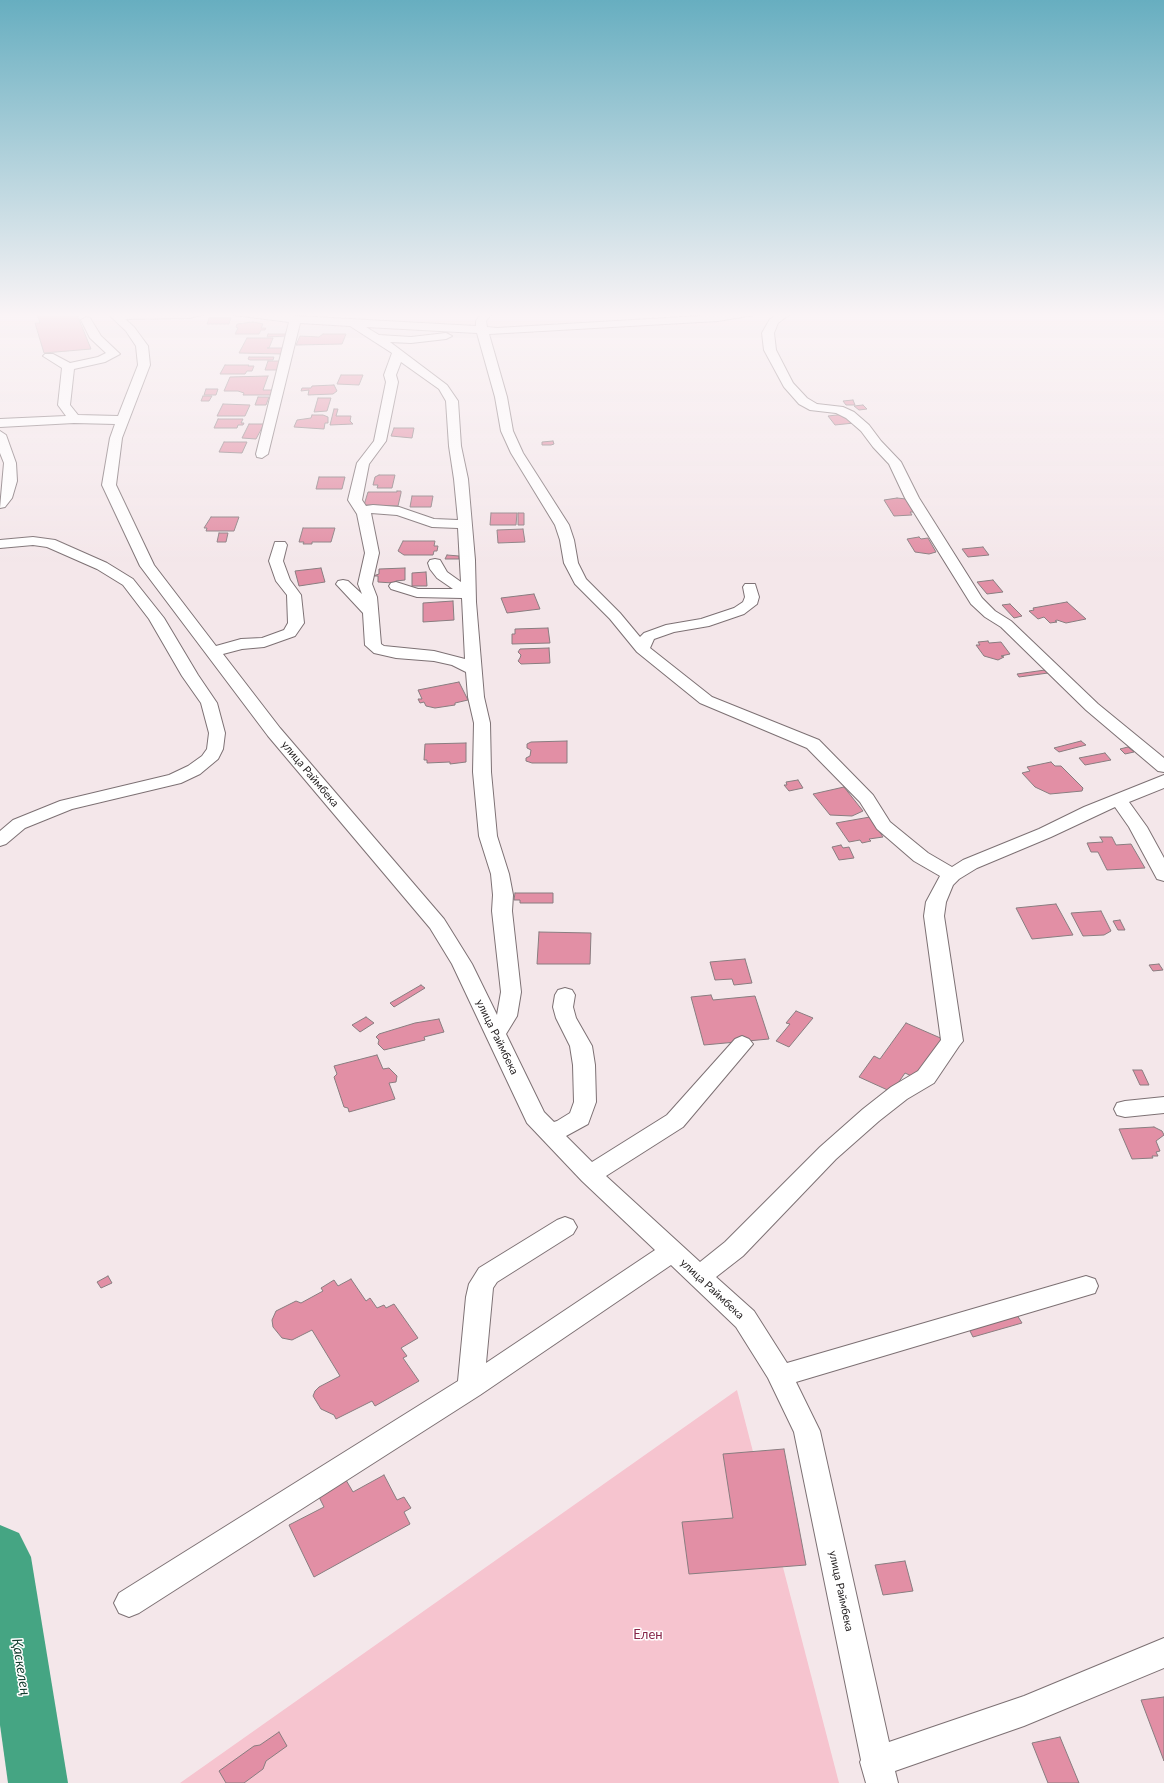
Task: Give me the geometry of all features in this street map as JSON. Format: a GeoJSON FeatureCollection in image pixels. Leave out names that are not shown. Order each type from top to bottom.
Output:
{"type":"FeatureCollection","features":[{"type":"Feature","properties":{"kind":"street"},"geometry":{"type":"LineString","coordinates":[[65,395],[64,405],[74,419]]}},
{"type":"Feature","properties":{"kind":"street","name":"улица Раймбека"},"geometry":{"type":"LineString","coordinates":[[133,395],[116,438],[109,484],[147,566],[274,732],[437,924],[462,964],[535,1118],[590,1175],[744,1319],[780,1376],[807,1431],[879,1772]]}},
{"type":"Feature","properties":{"kind":"street"},"geometry":{"type":"LineString","coordinates":[[262,454],[276,395]]}},
{"type":"Feature","properties":{"kind":"street"},"geometry":{"type":"LineString","coordinates":[[359,506],[363,463],[374,451],[380,441],[390,395]]}},
{"type":"Feature","properties":{"kind":"street"},"geometry":{"type":"LineString","coordinates":[[448,395],[452,401],[455,446],[461,479],[468,560],[468,594],[476,697],[482,723],[482,772],[488,836],[500,874],[503,895],[502,911],[511,992],[507,1016],[496,1035]]}},
{"type":"Feature","properties":{"kind":"street"},"geometry":{"type":"LineString","coordinates":[[501,395],[507,431],[517,453],[562,525],[571,563],[580,581],[615,616],[642,649],[706,700],[813,744],[866,799],[883,826],[899,840],[952,875]]}},
{"type":"Feature","properties":{"kind":"street"},"geometry":{"type":"LineString","coordinates":[[797,395],[803,401],[814,407],[839,410],[850,415],[865,428],[877,444],[894,462],[912,498],[976,601],[990,614],[1006,624],[1092,707],[1164,767]]}},
{"type":"Feature","properties":{"kind":"street"},"geometry":{"type":"LineString","coordinates":[[0,423],[74,419],[124,420]]}},
{"type":"Feature","properties":{"kind":"street"},"geometry":{"type":"LineString","coordinates":[[0,435],[10,463],[10,481],[5,498],[0,504]]}},
{"type":"Feature","properties":{"kind":"street"},"geometry":{"type":"LineString","coordinates":[[464,524],[432,523],[399,511],[359,506],[351,509],[351,519],[360,533],[369,541],[372,553],[366,571],[365,584],[370,597],[373,645],[379,650],[434,656],[457,661],[474,670]]}},
{"type":"Feature","properties":{"kind":"street"},"geometry":{"type":"LineString","coordinates":[[0,544],[33,541],[50,543],[102,566],[128,582],[156,618],[190,676],[209,704],[217,733],[215,749],[209,759],[194,770],[175,779],[66,805],[19,824],[0,840]]}},
{"type":"Feature","properties":{"kind":"street"},"geometry":{"type":"LineString","coordinates":[[213,652],[241,644],[264,642],[290,633],[296,623],[294,595],[283,581],[276,561],[280,545]]}},
{"type":"Feature","properties":{"kind":"street"},"geometry":{"type":"LineString","coordinates":[[435,563],[437,570],[442,575],[468,594]]}},
{"type":"Feature","properties":{"kind":"street"},"geometry":{"type":"LineString","coordinates":[[343,584],[370,610]]}},
{"type":"Feature","properties":{"kind":"street"},"geometry":{"type":"LineString","coordinates":[[396,586],[417,593],[468,594]]}},
{"type":"Feature","properties":{"kind":"street"},"geometry":{"type":"LineString","coordinates":[[642,649],[644,642],[649,636],[657,632],[671,628],[704,623],[739,611],[750,604],[752,597],[750,587]]}},
{"type":"Feature","properties":{"kind":"street"},"geometry":{"type":"LineString","coordinates":[[698,1276],[734,1249],[828,1153],[870,1115],[899,1093],[926,1077],[952,1041],[934,916],[936,902],[945,883],[952,875],[970,864],[1157,785],[1164,780]]}},
{"type":"Feature","properties":{"kind":"street"},"geometry":{"type":"LineString","coordinates":[[1119,800],[1138,827],[1164,875]]}},
{"type":"Feature","properties":{"kind":"street"},"geometry":{"type":"LineString","coordinates":[[549,1132],[564,1128],[580,1118],[585,1102],[584,1065],[581,1046],[566,1018],[563,1007],[565,995]]}},
{"type":"Feature","properties":{"kind":"street"},"geometry":{"type":"LineString","coordinates":[[590,1175],[676,1121],[742,1044]]}},
{"type":"Feature","properties":{"kind":"street"},"geometry":{"type":"LineString","coordinates":[[1125,1109],[1164,1105]]}},
{"type":"Feature","properties":{"kind":"street"},"geometry":{"type":"LineString","coordinates":[[471,1387],[478,1297],[481,1284],[488,1275],[566,1227]]}},
{"type":"Feature","properties":{"kind":"street"},"geometry":{"type":"LineString","coordinates":[[129,1603],[471,1387],[672,1251]]}},
{"type":"Feature","properties":{"kind":"street"},"geometry":{"type":"LineString","coordinates":[[780,1376],[1086,1286]]}},
{"type":"Feature","properties":{"kind":"street"},"geometry":{"type":"LineString","coordinates":[[879,1772],[1164,1653]]}},
{"type":"Feature","properties":{"kind":"green space","name":"Елен"},"geometry":{"type":"Polygon","coordinates":[[[737,1390],[839,1783],[180,1783],[737,1390]]]}},
{"type":"Feature","properties":{"kind":"building"},"geometry":{"type":"Polygon","coordinates":[[[203,396],[212,396],[209,401],[201,401],[203,396]]]}},
{"type":"Feature","properties":{"kind":"building"},"geometry":{"type":"Polygon","coordinates":[[[258,397],[269,397],[266,405],[255,405],[258,397]]]}},
{"type":"Feature","properties":{"kind":"building"},"geometry":{"type":"Polygon","coordinates":[[[318,398],[331,398],[327,411],[314,412],[318,398]]]}},
{"type":"Feature","properties":{"kind":"building"},"geometry":{"type":"Polygon","coordinates":[[[853,400],[855,405],[846,405],[843,401],[853,400]]]}},
{"type":"Feature","properties":{"kind":"building"},"geometry":{"type":"Polygon","coordinates":[[[223,404],[250,405],[245,416],[217,416],[223,404]]]}},
{"type":"Feature","properties":{"kind":"building"},"geometry":{"type":"Polygon","coordinates":[[[863,405],[867,409],[859,410],[854,406],[863,405]]]}},
{"type":"Feature","properties":{"kind":"building"},"geometry":{"type":"Polygon","coordinates":[[[334,409],[338,409],[336,416],[351,416],[350,421],[353,424],[330,425],[334,409]]]}},
{"type":"Feature","properties":{"kind":"building"},"geometry":{"type":"Polygon","coordinates":[[[846,414],[854,423],[835,425],[828,416],[846,414]]]}},
{"type":"Feature","properties":{"kind":"building"},"geometry":{"type":"Polygon","coordinates":[[[312,415],[323,415],[328,417],[328,423],[325,423],[324,429],[294,427],[297,420],[311,418],[312,415]]]}},
{"type":"Feature","properties":{"kind":"building"},"geometry":{"type":"Polygon","coordinates":[[[218,419],[243,419],[241,423],[244,423],[243,425],[238,425],[237,428],[214,428],[218,419]]]}},
{"type":"Feature","properties":{"kind":"building"},"geometry":{"type":"Polygon","coordinates":[[[249,424],[264,424],[256,439],[242,438],[249,424]]]}},
{"type":"Feature","properties":{"kind":"building"},"geometry":{"type":"Polygon","coordinates":[[[394,428],[414,428],[412,438],[391,436],[394,428]]]}},
{"type":"Feature","properties":{"kind":"building"},"geometry":{"type":"Polygon","coordinates":[[[553,441],[554,444],[542,445],[542,442],[553,441]]]}},
{"type":"Feature","properties":{"kind":"building"},"geometry":{"type":"Polygon","coordinates":[[[224,442],[247,442],[242,453],[219,452],[224,442]]]}},
{"type":"Feature","properties":{"kind":"building"},"geometry":{"type":"Polygon","coordinates":[[[379,475],[395,475],[392,488],[377,488],[378,485],[373,485],[375,477],[379,475]]]}},
{"type":"Feature","properties":{"kind":"building"},"geometry":{"type":"Polygon","coordinates":[[[319,477],[345,477],[342,489],[316,489],[319,477]]]}},
{"type":"Feature","properties":{"kind":"building"},"geometry":{"type":"Polygon","coordinates":[[[401,491],[398,506],[364,505],[368,492],[401,491]]]}},
{"type":"Feature","properties":{"kind":"building"},"geometry":{"type":"Polygon","coordinates":[[[412,496],[433,496],[431,507],[410,507],[412,496]]]}},
{"type":"Feature","properties":{"kind":"building"},"geometry":{"type":"Polygon","coordinates":[[[897,498],[906,499],[914,512],[910,512],[912,515],[894,516],[884,500],[897,498]]]}},
{"type":"Feature","properties":{"kind":"building"},"geometry":{"type":"Polygon","coordinates":[[[491,513],[517,513],[516,525],[490,525],[491,513]]]}},
{"type":"Feature","properties":{"kind":"building"},"geometry":{"type":"Polygon","coordinates":[[[518,513],[524,513],[524,525],[518,525],[518,513]]]}},
{"type":"Feature","properties":{"kind":"building"},"geometry":{"type":"Polygon","coordinates":[[[211,517],[239,517],[234,531],[206,531],[207,528],[204,528],[211,517]]]}},
{"type":"Feature","properties":{"kind":"building"},"geometry":{"type":"Polygon","coordinates":[[[303,528],[335,528],[331,542],[312,542],[312,544],[303,544],[304,542],[299,542],[303,528]]]}},
{"type":"Feature","properties":{"kind":"building"},"geometry":{"type":"Polygon","coordinates":[[[523,529],[525,542],[498,543],[497,530],[523,529]]]}},
{"type":"Feature","properties":{"kind":"building"},"geometry":{"type":"Polygon","coordinates":[[[219,533],[228,533],[226,542],[217,542],[219,533]]]}},
{"type":"Feature","properties":{"kind":"building"},"geometry":{"type":"Polygon","coordinates":[[[919,537],[921,539],[928,538],[936,552],[929,554],[915,552],[907,539],[919,537]]]}},
{"type":"Feature","properties":{"kind":"building"},"geometry":{"type":"Polygon","coordinates":[[[403,541],[435,541],[434,546],[438,546],[437,551],[434,551],[433,555],[404,555],[398,551],[403,541]]]}},
{"type":"Feature","properties":{"kind":"building"},"geometry":{"type":"Polygon","coordinates":[[[983,547],[989,555],[968,557],[962,549],[983,547]]]}},
{"type":"Feature","properties":{"kind":"building"},"geometry":{"type":"Polygon","coordinates":[[[447,555],[459,556],[459,559],[445,559],[447,555]]]}},
{"type":"Feature","properties":{"kind":"building"},"geometry":{"type":"Polygon","coordinates":[[[321,568],[325,582],[299,586],[295,571],[321,568]]]}},
{"type":"Feature","properties":{"kind":"building"},"geometry":{"type":"Polygon","coordinates":[[[405,568],[405,580],[396,581],[393,583],[378,582],[378,576],[373,576],[379,574],[379,569],[405,568]]]}},
{"type":"Feature","properties":{"kind":"building"},"geometry":{"type":"Polygon","coordinates":[[[426,572],[427,586],[412,586],[412,573],[426,572]]]}},
{"type":"Feature","properties":{"kind":"building"},"geometry":{"type":"Polygon","coordinates":[[[993,580],[1003,592],[987,594],[977,582],[993,580]]]}},
{"type":"Feature","properties":{"kind":"building"},"geometry":{"type":"Polygon","coordinates":[[[534,594],[540,609],[507,613],[501,598],[534,594]]]}},
{"type":"Feature","properties":{"kind":"building"},"geometry":{"type":"Polygon","coordinates":[[[453,601],[454,620],[423,622],[423,603],[453,601]]]}},
{"type":"Feature","properties":{"kind":"building"},"geometry":{"type":"Polygon","coordinates":[[[1067,602],[1086,619],[1066,623],[1057,620],[1055,621],[1057,622],[1050,623],[1044,617],[1038,619],[1029,611],[1034,610],[1033,608],[1067,602]]]}},
{"type":"Feature","properties":{"kind":"building"},"geometry":{"type":"Polygon","coordinates":[[[1010,604],[1022,616],[1014,618],[1002,605],[1010,604]]]}},
{"type":"Feature","properties":{"kind":"building"},"geometry":{"type":"Polygon","coordinates":[[[548,628],[550,643],[512,644],[512,634],[515,634],[515,629],[548,628]]]}},
{"type":"Feature","properties":{"kind":"building"},"geometry":{"type":"Polygon","coordinates":[[[988,641],[989,643],[1001,642],[1010,654],[1001,656],[1004,657],[998,660],[984,656],[976,645],[980,645],[978,642],[988,641]]]}},
{"type":"Feature","properties":{"kind":"building"},"geometry":{"type":"Polygon","coordinates":[[[549,648],[550,663],[521,664],[518,661],[521,655],[518,652],[520,649],[549,648]]]}},
{"type":"Feature","properties":{"kind":"building"},"geometry":{"type":"Polygon","coordinates":[[[1045,670],[1048,673],[1019,677],[1017,674],[1045,670]]]}},
{"type":"Feature","properties":{"kind":"building"},"geometry":{"type":"Polygon","coordinates":[[[459,682],[468,700],[455,703],[455,705],[435,708],[426,706],[424,702],[420,703],[418,699],[422,699],[418,690],[459,682]]]}},
{"type":"Feature","properties":{"kind":"building"},"geometry":{"type":"Polygon","coordinates":[[[567,741],[567,763],[532,763],[526,761],[526,758],[530,756],[531,750],[527,748],[527,744],[531,742],[567,741]]]}},
{"type":"Feature","properties":{"kind":"building"},"geometry":{"type":"Polygon","coordinates":[[[1081,741],[1086,745],[1059,752],[1054,748],[1081,741]]]}},
{"type":"Feature","properties":{"kind":"building"},"geometry":{"type":"Polygon","coordinates":[[[466,743],[466,762],[450,764],[450,762],[427,763],[427,760],[424,760],[425,744],[466,743]]]}},
{"type":"Feature","properties":{"kind":"building"},"geometry":{"type":"Polygon","coordinates":[[[1128,747],[1134,752],[1125,754],[1120,749],[1128,747]]]}},
{"type":"Feature","properties":{"kind":"building"},"geometry":{"type":"Polygon","coordinates":[[[1105,753],[1111,760],[1085,765],[1079,758],[1105,753]]]}},
{"type":"Feature","properties":{"kind":"building"},"geometry":{"type":"Polygon","coordinates":[[[1051,762],[1055,766],[1061,766],[1083,788],[1082,791],[1050,794],[1035,787],[1022,773],[1030,771],[1027,767],[1051,762]]]}},
{"type":"Feature","properties":{"kind":"building"},"geometry":{"type":"Polygon","coordinates":[[[798,780],[803,788],[789,791],[784,785],[787,785],[786,782],[798,780]]]}},
{"type":"Feature","properties":{"kind":"building"},"geometry":{"type":"Polygon","coordinates":[[[844,787],[863,811],[852,816],[830,815],[813,794],[844,787]]]}},
{"type":"Feature","properties":{"kind":"building"},"geometry":{"type":"Polygon","coordinates":[[[870,817],[883,837],[869,839],[871,841],[862,843],[860,840],[849,842],[836,823],[870,817]]]}},
{"type":"Feature","properties":{"kind":"building"},"geometry":{"type":"Polygon","coordinates":[[[1100,837],[1112,837],[1116,845],[1131,844],[1145,868],[1107,870],[1098,852],[1091,852],[1087,843],[1103,842],[1100,837]]]}},
{"type":"Feature","properties":{"kind":"building"},"geometry":{"type":"Polygon","coordinates":[[[841,845],[843,848],[849,847],[854,858],[839,860],[832,847],[841,845]]]}},
{"type":"Feature","properties":{"kind":"building"},"geometry":{"type":"Polygon","coordinates":[[[515,893],[553,893],[553,903],[520,903],[520,900],[514,900],[515,893]]]}},
{"type":"Feature","properties":{"kind":"building"},"geometry":{"type":"Polygon","coordinates":[[[1056,904],[1073,935],[1032,939],[1016,908],[1056,904]]]}},
{"type":"Feature","properties":{"kind":"building"},"geometry":{"type":"Polygon","coordinates":[[[1101,911],[1111,931],[1104,935],[1083,936],[1071,913],[1101,911]]]}},
{"type":"Feature","properties":{"kind":"building"},"geometry":{"type":"Polygon","coordinates":[[[1120,920],[1125,930],[1118,930],[1113,921],[1120,920]]]}},
{"type":"Feature","properties":{"kind":"building"},"geometry":{"type":"Polygon","coordinates":[[[539,932],[591,933],[590,964],[537,964],[539,932]]]}},
{"type":"Feature","properties":{"kind":"building"},"geometry":{"type":"Polygon","coordinates":[[[745,959],[752,983],[734,985],[732,979],[715,980],[710,962],[745,959]]]}},
{"type":"Feature","properties":{"kind":"building"},"geometry":{"type":"Polygon","coordinates":[[[1159,964],[1163,970],[1153,971],[1149,965],[1159,964]]]}},
{"type":"Feature","properties":{"kind":"building"},"geometry":{"type":"Polygon","coordinates":[[[421,985],[425,988],[394,1007],[390,1003],[421,985]]]}},
{"type":"Feature","properties":{"kind":"building"},"geometry":{"type":"Polygon","coordinates":[[[711,995],[713,1000],[755,996],[769,1039],[704,1045],[691,997],[711,995]]]}},
{"type":"Feature","properties":{"kind":"building"},"geometry":{"type":"Polygon","coordinates":[[[796,1011],[813,1018],[789,1047],[776,1041],[790,1024],[786,1023],[796,1011]]]}},
{"type":"Feature","properties":{"kind":"building"},"geometry":{"type":"Polygon","coordinates":[[[366,1017],[374,1023],[360,1032],[352,1025],[366,1017]]]}},
{"type":"Feature","properties":{"kind":"building"},"geometry":{"type":"Polygon","coordinates":[[[439,1019],[444,1032],[424,1037],[425,1040],[384,1050],[378,1044],[379,1040],[376,1037],[379,1034],[415,1023],[439,1019]]]}},
{"type":"Feature","properties":{"kind":"building"},"geometry":{"type":"Polygon","coordinates":[[[906,1023],[945,1040],[918,1079],[905,1073],[892,1092],[859,1077],[874,1056],[880,1059],[906,1023]]]}},
{"type":"Feature","properties":{"kind":"building"},"geometry":{"type":"Polygon","coordinates":[[[377,1055],[383,1069],[389,1068],[397,1076],[396,1082],[389,1083],[395,1099],[349,1112],[348,1108],[344,1107],[334,1077],[337,1074],[334,1066],[377,1055]]]}},
{"type":"Feature","properties":{"kind":"building"},"geometry":{"type":"Polygon","coordinates":[[[1133,1070],[1142,1070],[1149,1085],[1140,1085],[1133,1070]]]}},
{"type":"Feature","properties":{"kind":"building"},"geometry":{"type":"Polygon","coordinates":[[[1154,1127],[1162,1131],[1164,1135],[1156,1141],[1160,1151],[1156,1152],[1158,1156],[1152,1156],[1153,1158],[1132,1159],[1119,1129],[1154,1127]]]}},
{"type":"Feature","properties":{"kind":"building"},"geometry":{"type":"Polygon","coordinates":[[[108,1276],[112,1283],[101,1288],[97,1282],[108,1276]]]}},
{"type":"Feature","properties":{"kind":"building"},"geometry":{"type":"Polygon","coordinates":[[[351,1279],[366,1301],[370,1298],[377,1308],[384,1305],[386,1308],[394,1304],[418,1338],[401,1348],[407,1356],[403,1358],[419,1381],[375,1406],[372,1401],[336,1419],[334,1415],[321,1409],[313,1396],[319,1387],[340,1376],[312,1330],[292,1340],[282,1338],[273,1327],[272,1320],[276,1311],[296,1301],[301,1303],[323,1291],[321,1288],[334,1280],[338,1286],[351,1279]]]}},
{"type":"Feature","properties":{"kind":"building"},"geometry":{"type":"Polygon","coordinates":[[[1017,1315],[1022,1323],[973,1337],[969,1329],[1017,1315]]]}},
{"type":"Feature","properties":{"kind":"building"},"geometry":{"type":"Polygon","coordinates":[[[784,1449],[806,1565],[689,1574],[682,1522],[733,1518],[723,1454],[784,1449]]]}},
{"type":"Feature","properties":{"kind":"building"},"geometry":{"type":"Polygon","coordinates":[[[384,1475],[397,1500],[404,1497],[411,1508],[404,1512],[410,1524],[314,1577],[289,1525],[324,1507],[318,1495],[346,1480],[353,1492],[384,1475]]]}},
{"type":"Feature","properties":{"kind":"building"},"geometry":{"type":"Polygon","coordinates":[[[905,1561],[913,1591],[883,1595],[875,1565],[905,1561]]]}},
{"type":"Feature","properties":{"kind":"building"},"geometry":{"type":"Polygon","coordinates":[[[1164,1697],[1164,1761],[1141,1700],[1164,1697]]]}},
{"type":"Feature","properties":{"kind":"building"},"geometry":{"type":"Polygon","coordinates":[[[279,1732],[287,1746],[266,1761],[263,1769],[244,1783],[226,1783],[219,1771],[254,1746],[260,1745],[279,1732]]]}},
{"type":"Feature","properties":{"kind":"building"},"geometry":{"type":"Polygon","coordinates":[[[1060,1737],[1079,1783],[1048,1783],[1032,1743],[1060,1737]]]}},
{"type":"Feature","properties":{"kind":"waterway","name":"Қаскелең"},"geometry":{"type":"LineString","coordinates":[[0,1551],[4,1557],[38,1783]]}}]}
